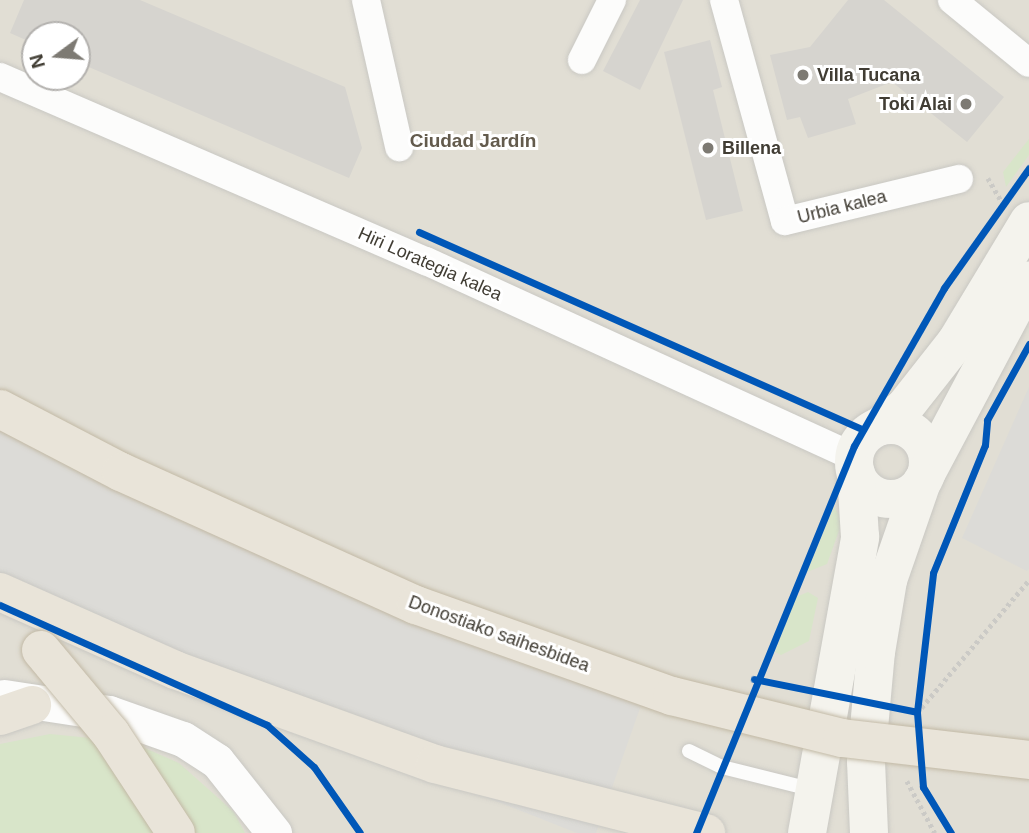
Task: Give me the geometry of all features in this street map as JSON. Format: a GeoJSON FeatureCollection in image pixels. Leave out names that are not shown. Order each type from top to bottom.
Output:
{"type":"FeatureCollection","features":[{"type":"Feature","properties":{"kind":"highway","name":"Donostiako saihesbidea"},"geometry":{"type":"LineString","coordinates":[[0,409],[121,472],[416,605],[672,696],[842,738],[1029,760]]}},
{"type":"Feature","properties":{"kind":"highway"},"geometry":{"type":"LineString","coordinates":[[0,592],[175,670],[435,764],[706,833]]}},
{"type":"Feature","properties":{"kind":"highway"},"geometry":{"type":"LineString","coordinates":[[0,607],[111,734],[176,833]]}},
{"type":"Feature","properties":{"kind":"main road"},"geometry":{"type":"LineString","coordinates":[[807,833],[818,791],[860,537],[864,450],[904,408],[956,342],[1011,210]]}},
{"type":"Feature","properties":{"kind":"main road"},"geometry":{"type":"LineString","coordinates":[[869,833],[870,704],[888,580],[924,477],[1029,279]]}},
{"type":"Feature","properties":{"kind":"main road"},"geometry":{"type":"LineString","coordinates":[[903,426],[921,440],[924,477],[905,496],[882,497],[864,450],[903,426]]}},
{"type":"Feature","properties":{"kind":"street"},"geometry":{"type":"LineString","coordinates":[[366,0],[399,147]]}},
{"type":"Feature","properties":{"kind":"street"},"geometry":{"type":"LineString","coordinates":[[582,60],[612,0]]}},
{"type":"Feature","properties":{"kind":"street","name":"Urbia kalea"},"geometry":{"type":"LineString","coordinates":[[724,0],[785,221],[959,179]]}},
{"type":"Feature","properties":{"kind":"street"},"geometry":{"type":"LineString","coordinates":[[952,0],[1029,63]]}},
{"type":"Feature","properties":{"kind":"street","name":"Hiri Lorategia kalea"},"geometry":{"type":"LineString","coordinates":[[0,77],[426,261],[850,455],[864,450]]}},
{"type":"Feature","properties":{"kind":"street"},"geometry":{"type":"LineString","coordinates":[[11,706],[109,713],[183,739],[217,761],[274,833]]}},
{"type":"Feature","properties":{"kind":"lane"},"geometry":{"type":"LineString","coordinates":[[689,751],[722,767],[818,791]]}},
{"type":"Feature","properties":{"kind":"path"},"geometry":{"type":"LineString","coordinates":[[918,712],[1029,580]]}},
{"type":"Feature","properties":{"kind":"path"},"geometry":{"type":"LineString","coordinates":[[918,724],[919,688]]}},
{"type":"Feature","properties":{"kind":"path"},"geometry":{"type":"LineString","coordinates":[[870,704],[918,712]]}},
{"type":"Feature","properties":{"kind":"path"},"geometry":{"type":"LineString","coordinates":[[923,787],[930,799]]}},
{"type":"Feature","properties":{"kind":"shaded area"},"geometry":{"type":"Polygon","coordinates":[[[0,0],[1029,0],[1029,833],[0,833],[0,0]]]}},
{"type":"Feature","properties":{"kind":"shaded area"},"geometry":{"type":"Polygon","coordinates":[[[1029,387],[1029,569],[1027,571],[962,538],[1029,387]]]}},
{"type":"Feature","properties":{"kind":"shaded area"},"geometry":{"type":"Polygon","coordinates":[[[0,415],[646,691],[596,833],[577,833],[134,658],[0,590],[0,415]]]}},
{"type":"Feature","properties":{"kind":"green space"},"geometry":{"type":"Polygon","coordinates":[[[1029,139],[1029,155],[1006,187],[1003,172],[1029,139]]]}},
{"type":"Feature","properties":{"kind":"green space"},"geometry":{"type":"Polygon","coordinates":[[[834,507],[843,520],[827,564],[807,572],[834,507]]]}},
{"type":"Feature","properties":{"kind":"green space"},"geometry":{"type":"Polygon","coordinates":[[[808,592],[818,598],[809,641],[781,655],[775,652],[796,597],[808,592]]]}},
{"type":"Feature","properties":{"kind":"green space"},"geometry":{"type":"Polygon","coordinates":[[[50,734],[131,742],[179,763],[234,812],[245,833],[0,833],[0,744],[50,734]]]}},
{"type":"Feature","properties":{"kind":"building"},"geometry":{"type":"Polygon","coordinates":[[[24,0],[140,0],[345,87],[362,148],[349,178],[91,68],[91,21],[21,21],[21,38],[10,33],[24,0]]]}},
{"type":"Feature","properties":{"kind":"building"},"geometry":{"type":"Polygon","coordinates":[[[640,0],[683,0],[640,90],[603,71],[640,0]]]}},
{"type":"Feature","properties":{"kind":"building"},"geometry":{"type":"Polygon","coordinates":[[[848,0],[884,0],[1004,97],[967,142],[892,82],[848,99],[856,124],[808,138],[800,117],[787,120],[770,55],[810,47],[848,0]]]}},
{"type":"Feature","properties":{"kind":"building","name":"Billena"},"geometry":{"type":"Polygon","coordinates":[[[710,40],[722,87],[713,90],[743,211],[706,220],[664,52],[710,40]]]}},
{"type":"Feature","properties":{"kind":"cycle path"},"geometry":{"type":"LineString","coordinates":[[696,833],[854,446],[944,288],[1029,168]]}},
{"type":"Feature","properties":{"kind":"cycle path"},"geometry":{"type":"LineString","coordinates":[[419,232],[863,430]]}},
{"type":"Feature","properties":{"kind":"cycle path"},"geometry":{"type":"LineString","coordinates":[[951,833],[923,787],[917,712],[933,573],[985,445],[987,420],[1029,344]]}},
{"type":"Feature","properties":{"kind":"cycle path"},"geometry":{"type":"LineString","coordinates":[[0,605],[267,725],[314,767],[360,833]]}},
{"type":"Feature","properties":{"kind":"cycle path"},"geometry":{"type":"LineString","coordinates":[[754,679],[917,712]]}},
{"type":"Feature","properties":{"kind":"place","name":"Villa Tucana"},"geometry":{"type":"Point","coordinates":[803,75]}},
{"type":"Feature","properties":{"kind":"place","name":"Toki Alai"},"geometry":{"type":"Point","coordinates":[966,104]}},
{"type":"Feature","properties":{"kind":"place","name":"Billena"},"geometry":{"type":"Point","coordinates":[708,148]}},
{"type":"Feature","properties":{"kind":"district","name":"Ciudad Jardín"},"geometry":{"type":"Point","coordinates":[473,141]}}]}
